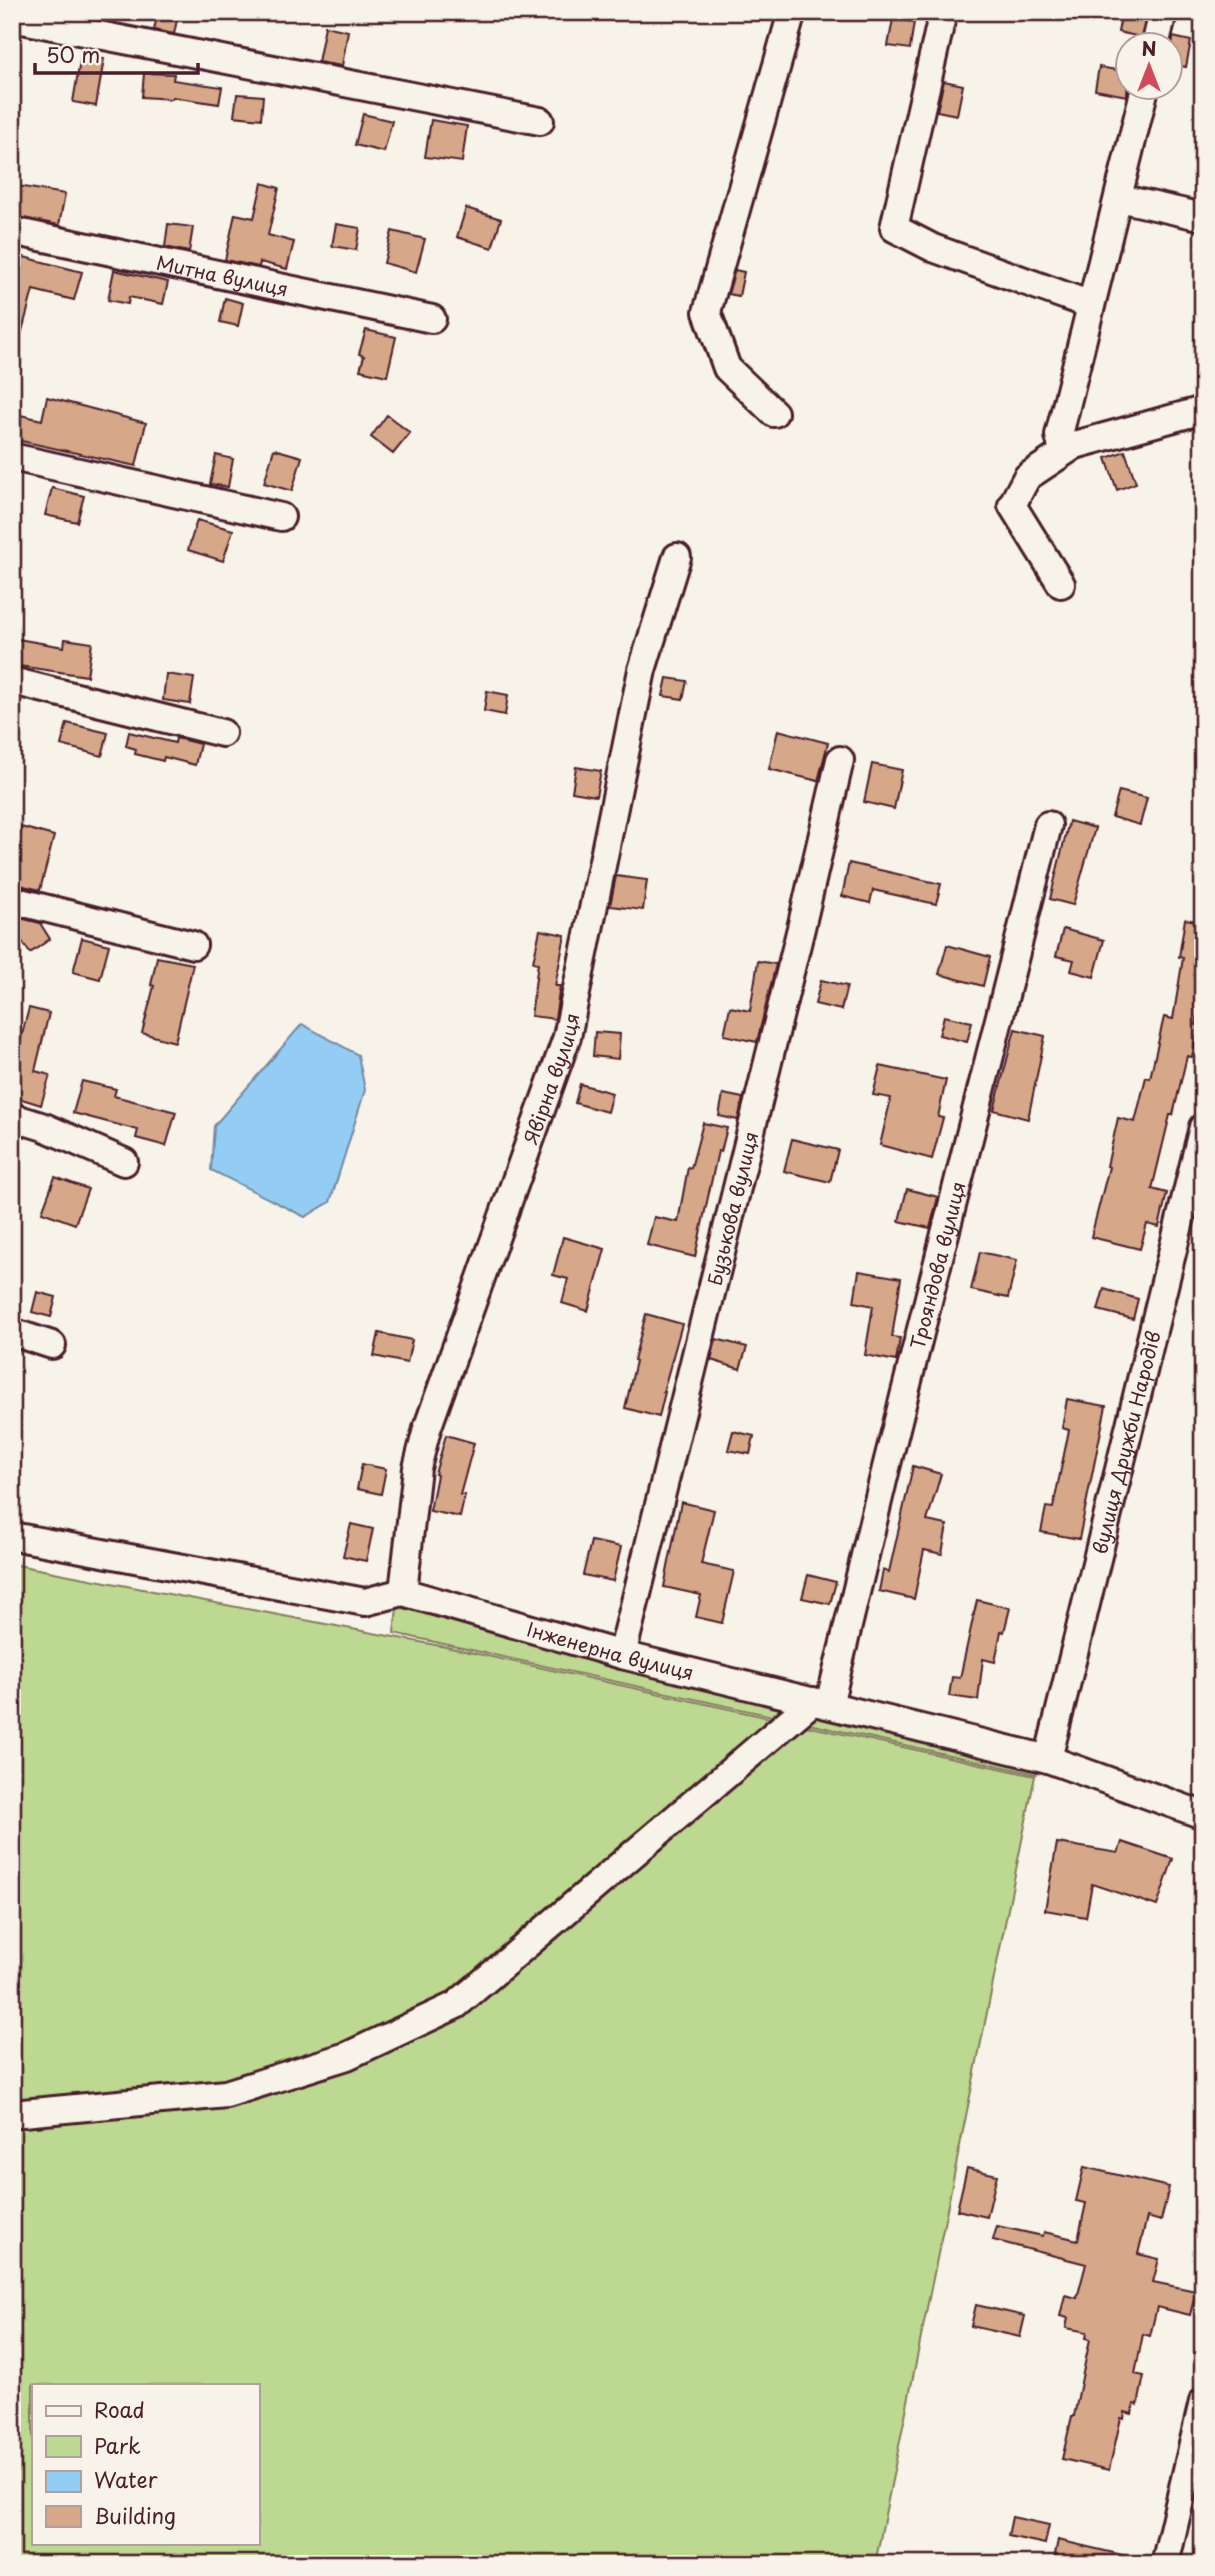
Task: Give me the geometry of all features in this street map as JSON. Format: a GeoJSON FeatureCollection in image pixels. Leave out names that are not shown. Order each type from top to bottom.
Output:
{"type":"FeatureCollection","features":[{"type":"Feature","properties":{"kind":"street"},"geometry":{"type":"LineString","coordinates":[[774,413],[727,368],[707,312],[792,12]]}},
{"type":"Feature","properties":{"kind":"street"},"geometry":{"type":"LineString","coordinates":[[943,12],[894,228],[933,248],[1091,305]]}},
{"type":"Feature","properties":{"kind":"street"},"geometry":{"type":"LineString","coordinates":[[1158,32],[1163,12]]}},
{"type":"Feature","properties":{"kind":"street"},"geometry":{"type":"LineString","coordinates":[[12,18],[540,121]]}},
{"type":"Feature","properties":{"kind":"street"},"geometry":{"type":"LineString","coordinates":[[1075,445],[1061,443],[1059,435],[1142,102]]}},
{"type":"Feature","properties":{"kind":"street"},"geometry":{"type":"LineString","coordinates":[[1119,198],[1203,217]]}},
{"type":"Feature","properties":{"kind":"street","name":"Митна вулиця"},"geometry":{"type":"LineString","coordinates":[[12,231],[432,319]]}},
{"type":"Feature","properties":{"kind":"street"},"geometry":{"type":"LineString","coordinates":[[1061,584],[1012,505],[1027,477],[1075,445],[1203,410]]}},
{"type":"Feature","properties":{"kind":"street"},"geometry":{"type":"LineString","coordinates":[[12,457],[281,517]]}},
{"type":"Feature","properties":{"kind":"street","name":"Явірна вулиця"},"geometry":{"type":"LineString","coordinates":[[402,1592],[418,1468],[427,1429],[567,1037],[642,670],[677,557]]}},
{"type":"Feature","properties":{"kind":"street"},"geometry":{"type":"LineString","coordinates":[[12,681],[222,733]]}},
{"type":"Feature","properties":{"kind":"street","name":"Бузькова вулиця"},"geometry":{"type":"LineString","coordinates":[[622,1654],[840,760]]}},
{"type":"Feature","properties":{"kind":"street","name":"Трояндова вулиця"},"geometry":{"type":"LineString","coordinates":[[821,1703],[886,1468],[1048,825]]}},
{"type":"Feature","properties":{"kind":"street"},"geometry":{"type":"LineString","coordinates":[[12,900],[192,945]]}},
{"type":"Feature","properties":{"kind":"street"},"geometry":{"type":"LineString","coordinates":[[12,1116],[124,1162]]}},
{"type":"Feature","properties":{"kind":"street","name":"вулиця Дружби Народів"},"geometry":{"type":"LineString","coordinates":[[1048,1759],[1203,1126]]}},
{"type":"Feature","properties":{"kind":"street"},"geometry":{"type":"LineString","coordinates":[[12,1332],[52,1345]]}},
{"type":"Feature","properties":{"kind":"street"},"geometry":{"type":"LineString","coordinates":[[12,1536],[365,1602],[402,1592]]}},
{"type":"Feature","properties":{"kind":"street","name":"Інженерна вулиця"},"geometry":{"type":"LineString","coordinates":[[402,1592],[622,1654],[1048,1759],[1203,1815]]}},
{"type":"Feature","properties":{"kind":"street"},"geometry":{"type":"LineString","coordinates":[[12,2114],[226,2094],[347,2056],[456,2005],[821,1703]]}},
{"type":"Feature","properties":{"kind":"street"},"geometry":{"type":"LineString","coordinates":[[1165,2564],[1203,2402]]}},
{"type":"Feature","properties":{"kind":"green space"},"geometry":{"type":"Polygon","coordinates":[[[12,1564],[446,1647],[1035,1776],[875,2564],[12,2564],[12,1564]]]}},
{"type":"Feature","properties":{"kind":"green space"},"geometry":{"type":"Polygon","coordinates":[[[398,1600],[1039,1759],[1036,1774],[394,1633],[398,1600]]]}},
{"type":"Feature","properties":{"kind":"water"},"geometry":{"type":"Polygon","coordinates":[[[302,1024],[358,1055],[365,1090],[330,1202],[305,1217],[211,1170],[214,1126],[302,1024]]]}},
{"type":"Feature","properties":{"kind":"building"},"geometry":{"type":"Polygon","coordinates":[[[158,12],[178,15],[174,34],[154,30],[158,12]]]}},
{"type":"Feature","properties":{"kind":"building"},"geometry":{"type":"Polygon","coordinates":[[[1122,12],[1147,12],[1142,32],[1118,32],[1122,12]]]}},
{"type":"Feature","properties":{"kind":"building"},"geometry":{"type":"Polygon","coordinates":[[[893,19],[914,22],[910,49],[888,46],[893,19]]]}},
{"type":"Feature","properties":{"kind":"building"},"geometry":{"type":"Polygon","coordinates":[[[325,26],[348,31],[342,66],[318,62],[325,26]]]}},
{"type":"Feature","properties":{"kind":"building"},"geometry":{"type":"Polygon","coordinates":[[[1184,39],[1191,41],[1184,67],[1184,39]]]}},
{"type":"Feature","properties":{"kind":"building"},"geometry":{"type":"Polygon","coordinates":[[[81,55],[104,59],[96,106],[73,102],[81,55]]]}},
{"type":"Feature","properties":{"kind":"building"},"geometry":{"type":"Polygon","coordinates":[[[1099,67],[1114,70],[1114,94],[1095,90],[1099,67]]]}},
{"type":"Feature","properties":{"kind":"building"},"geometry":{"type":"Polygon","coordinates":[[[144,73],[174,74],[173,80],[222,87],[219,104],[172,97],[142,97],[144,73]]]}},
{"type":"Feature","properties":{"kind":"building"},"geometry":{"type":"Polygon","coordinates":[[[944,81],[963,85],[957,115],[937,111],[944,81]]]}},
{"type":"Feature","properties":{"kind":"building"},"geometry":{"type":"Polygon","coordinates":[[[237,94],[263,96],[261,119],[234,116],[237,94]]]}},
{"type":"Feature","properties":{"kind":"building"},"geometry":{"type":"Polygon","coordinates":[[[363,114],[392,121],[384,152],[355,145],[363,114]]]}},
{"type":"Feature","properties":{"kind":"building"},"geometry":{"type":"Polygon","coordinates":[[[431,120],[467,126],[462,162],[425,157],[431,120]]]}},
{"type":"Feature","properties":{"kind":"building"},"geometry":{"type":"Polygon","coordinates":[[[262,183],[279,188],[268,235],[294,242],[287,269],[260,262],[259,267],[225,260],[235,214],[254,218],[262,183]]]}},
{"type":"Feature","properties":{"kind":"building"},"geometry":{"type":"Polygon","coordinates":[[[12,185],[65,194],[59,225],[12,216],[12,185]]]}},
{"type":"Feature","properties":{"kind":"building"},"geometry":{"type":"Polygon","coordinates":[[[466,208],[501,219],[492,248],[457,237],[466,208]]]}},
{"type":"Feature","properties":{"kind":"building"},"geometry":{"type":"Polygon","coordinates":[[[168,224],[193,227],[189,252],[165,247],[168,224]]]}},
{"type":"Feature","properties":{"kind":"building"},"geometry":{"type":"Polygon","coordinates":[[[336,224],[360,228],[356,250],[332,246],[336,224]]]}},
{"type":"Feature","properties":{"kind":"building"},"geometry":{"type":"Polygon","coordinates":[[[392,231],[425,239],[416,272],[384,263],[392,231]]]}},
{"type":"Feature","properties":{"kind":"building"},"geometry":{"type":"Polygon","coordinates":[[[12,254],[82,272],[74,300],[33,290],[18,346],[12,346],[12,254]]]}},
{"type":"Feature","properties":{"kind":"building"},"geometry":{"type":"Polygon","coordinates":[[[114,270],[168,282],[163,304],[129,297],[128,304],[108,300],[114,270]]]}},
{"type":"Feature","properties":{"kind":"building"},"geometry":{"type":"Polygon","coordinates":[[[735,270],[744,272],[739,296],[728,294],[735,270]]]}},
{"type":"Feature","properties":{"kind":"building"},"geometry":{"type":"Polygon","coordinates":[[[225,298],[243,303],[238,326],[220,322],[225,298]]]}},
{"type":"Feature","properties":{"kind":"building"},"geometry":{"type":"Polygon","coordinates":[[[366,330],[396,337],[387,376],[360,370],[364,356],[359,354],[366,330]]]}},
{"type":"Feature","properties":{"kind":"building"},"geometry":{"type":"Polygon","coordinates":[[[47,397],[146,423],[136,466],[12,439],[12,413],[42,420],[47,397]]]}},
{"type":"Feature","properties":{"kind":"building"},"geometry":{"type":"Polygon","coordinates":[[[387,415],[410,433],[393,454],[371,437],[387,415]]]}},
{"type":"Feature","properties":{"kind":"building"},"geometry":{"type":"Polygon","coordinates":[[[274,449],[302,457],[292,491],[264,483],[274,449]]]}},
{"type":"Feature","properties":{"kind":"building"},"geometry":{"type":"Polygon","coordinates":[[[1125,451],[1136,483],[1117,490],[1106,458],[1125,451]]]}},
{"type":"Feature","properties":{"kind":"building"},"geometry":{"type":"Polygon","coordinates":[[[216,455],[233,459],[228,487],[210,484],[216,455]]]}},
{"type":"Feature","properties":{"kind":"building"},"geometry":{"type":"Polygon","coordinates":[[[52,488],[84,496],[77,522],[45,515],[52,488]]]}},
{"type":"Feature","properties":{"kind":"building"},"geometry":{"type":"Polygon","coordinates":[[[197,520],[233,530],[223,561],[188,550],[197,520]]]}},
{"type":"Feature","properties":{"kind":"building"},"geometry":{"type":"Polygon","coordinates":[[[12,638],[64,647],[65,639],[92,643],[87,676],[12,665],[12,638]]]}},
{"type":"Feature","properties":{"kind":"building"},"geometry":{"type":"Polygon","coordinates":[[[166,674],[194,678],[190,704],[163,700],[166,674]]]}},
{"type":"Feature","properties":{"kind":"building"},"geometry":{"type":"Polygon","coordinates":[[[667,678],[687,681],[683,699],[663,696],[667,678]]]}},
{"type":"Feature","properties":{"kind":"building"},"geometry":{"type":"Polygon","coordinates":[[[487,691],[508,695],[505,715],[484,711],[487,691]]]}},
{"type":"Feature","properties":{"kind":"building"},"geometry":{"type":"Polygon","coordinates":[[[67,723],[108,733],[102,756],[61,745],[67,723]]]}},
{"type":"Feature","properties":{"kind":"building"},"geometry":{"type":"Polygon","coordinates":[[[778,730],[828,743],[818,781],[769,769],[778,730]]]}},
{"type":"Feature","properties":{"kind":"building"},"geometry":{"type":"Polygon","coordinates":[[[129,732],[175,743],[176,738],[200,744],[195,765],[164,757],[163,761],[135,754],[136,749],[126,746],[129,732]]]}},
{"type":"Feature","properties":{"kind":"building"},"geometry":{"type":"Polygon","coordinates":[[[872,764],[902,770],[894,809],[864,802],[872,764]]]}},
{"type":"Feature","properties":{"kind":"building"},"geometry":{"type":"Polygon","coordinates":[[[576,767],[601,771],[596,796],[572,792],[576,767]]]}},
{"type":"Feature","properties":{"kind":"building"},"geometry":{"type":"Polygon","coordinates":[[[1119,791],[1147,798],[1140,825],[1112,817],[1119,791]]]}},
{"type":"Feature","properties":{"kind":"building"},"geometry":{"type":"Polygon","coordinates":[[[1069,821],[1095,828],[1073,905],[1050,899],[1069,821]]]}},
{"type":"Feature","properties":{"kind":"building"},"geometry":{"type":"Polygon","coordinates":[[[21,827],[54,836],[40,890],[12,883],[12,861],[21,827]]]}},
{"type":"Feature","properties":{"kind":"building"},"geometry":{"type":"Polygon","coordinates":[[[849,863],[941,884],[936,904],[873,890],[870,903],[842,896],[849,863]]]}},
{"type":"Feature","properties":{"kind":"building"},"geometry":{"type":"Polygon","coordinates":[[[616,876],[647,880],[643,910],[610,906],[616,876]]]}},
{"type":"Feature","properties":{"kind":"building"},"geometry":{"type":"Polygon","coordinates":[[[20,918],[40,923],[50,939],[30,953],[12,927],[12,923],[20,918]]]}},
{"type":"Feature","properties":{"kind":"building"},"geometry":{"type":"Polygon","coordinates":[[[1185,919],[1203,922],[1203,982],[1196,1025],[1199,1025],[1192,1057],[1187,1056],[1173,1115],[1170,1115],[1152,1189],[1167,1193],[1159,1227],[1147,1224],[1140,1249],[1091,1237],[1118,1118],[1135,1122],[1146,1077],[1150,1078],[1164,1017],[1173,1019],[1183,958],[1179,957],[1185,919]]]}},
{"type":"Feature","properties":{"kind":"building"},"geometry":{"type":"Polygon","coordinates":[[[1063,929],[1104,940],[1094,977],[1071,971],[1074,960],[1056,956],[1063,929]]]}},
{"type":"Feature","properties":{"kind":"building"},"geometry":{"type":"Polygon","coordinates":[[[540,930],[565,935],[555,986],[560,986],[555,1019],[531,1016],[538,963],[533,962],[540,930]]]}},
{"type":"Feature","properties":{"kind":"building"},"geometry":{"type":"Polygon","coordinates":[[[82,938],[109,945],[100,979],[73,972],[82,938]]]}},
{"type":"Feature","properties":{"kind":"building"},"geometry":{"type":"Polygon","coordinates":[[[947,945],[990,957],[983,986],[939,974],[947,945]]]}},
{"type":"Feature","properties":{"kind":"building"},"geometry":{"type":"Polygon","coordinates":[[[157,957],[193,964],[175,1042],[142,1033],[154,986],[151,985],[157,957]]]}},
{"type":"Feature","properties":{"kind":"building"},"geometry":{"type":"Polygon","coordinates":[[[758,961],[776,964],[757,1042],[724,1035],[730,1007],[750,1011],[758,961]]]}},
{"type":"Feature","properties":{"kind":"building"},"geometry":{"type":"Polygon","coordinates":[[[821,980],[847,986],[841,1010],[815,1004],[821,980]]]}},
{"type":"Feature","properties":{"kind":"building"},"geometry":{"type":"Polygon","coordinates":[[[29,1008],[49,1013],[35,1071],[50,1075],[41,1105],[12,1096],[12,1072],[29,1008]]]}},
{"type":"Feature","properties":{"kind":"building"},"geometry":{"type":"Polygon","coordinates":[[[944,1016],[972,1022],[967,1042],[939,1035],[944,1016]]]}},
{"type":"Feature","properties":{"kind":"building"},"geometry":{"type":"Polygon","coordinates":[[[1015,1029],[1045,1036],[1028,1119],[994,1110],[1015,1029]]]}},
{"type":"Feature","properties":{"kind":"building"},"geometry":{"type":"Polygon","coordinates":[[[595,1032],[620,1034],[618,1059],[593,1056],[595,1032]]]}},
{"type":"Feature","properties":{"kind":"building"},"geometry":{"type":"Polygon","coordinates":[[[880,1066],[946,1080],[938,1117],[943,1118],[932,1159],[880,1145],[891,1098],[873,1095],[880,1066]]]}},
{"type":"Feature","properties":{"kind":"building"},"geometry":{"type":"Polygon","coordinates":[[[82,1081],[116,1089],[114,1096],[176,1112],[166,1146],[136,1138],[138,1130],[73,1113],[82,1081]]]}},
{"type":"Feature","properties":{"kind":"building"},"geometry":{"type":"Polygon","coordinates":[[[580,1084],[612,1093],[607,1112],[575,1103],[580,1084]]]}},
{"type":"Feature","properties":{"kind":"building"},"geometry":{"type":"Polygon","coordinates":[[[723,1094],[743,1098],[738,1120],[719,1116],[723,1094]]]}},
{"type":"Feature","properties":{"kind":"building"},"geometry":{"type":"Polygon","coordinates":[[[703,1123],[727,1128],[721,1152],[718,1151],[695,1257],[647,1245],[654,1217],[678,1222],[688,1167],[691,1168],[703,1123]]]}},
{"type":"Feature","properties":{"kind":"building"},"geometry":{"type":"Polygon","coordinates":[[[792,1139],[838,1150],[830,1182],[784,1171],[792,1139]]]}},
{"type":"Feature","properties":{"kind":"building"},"geometry":{"type":"Polygon","coordinates":[[[55,1177],[88,1189],[75,1224],[42,1212],[55,1177]]]}},
{"type":"Feature","properties":{"kind":"building"},"geometry":{"type":"Polygon","coordinates":[[[907,1189],[938,1197],[930,1228],[899,1221],[907,1189]]]}},
{"type":"Feature","properties":{"kind":"building"},"geometry":{"type":"Polygon","coordinates":[[[563,1237],[605,1249],[588,1311],[562,1303],[568,1279],[553,1275],[563,1237]]]}},
{"type":"Feature","properties":{"kind":"building"},"geometry":{"type":"Polygon","coordinates":[[[980,1252],[1017,1260],[1008,1298],[971,1290],[980,1252]]]}},
{"type":"Feature","properties":{"kind":"building"},"geometry":{"type":"Polygon","coordinates":[[[859,1271],[901,1278],[892,1337],[900,1338],[896,1361],[865,1355],[873,1306],[854,1302],[859,1271]]]}},
{"type":"Feature","properties":{"kind":"building"},"geometry":{"type":"Polygon","coordinates":[[[1104,1289],[1138,1299],[1133,1319],[1098,1310],[1104,1289]]]}},
{"type":"Feature","properties":{"kind":"building"},"geometry":{"type":"Polygon","coordinates":[[[37,1292],[56,1297],[51,1317],[32,1312],[37,1292]]]}},
{"type":"Feature","properties":{"kind":"building"},"geometry":{"type":"Polygon","coordinates":[[[646,1314],[682,1324],[663,1392],[659,1417],[625,1408],[646,1314]]]}},
{"type":"Feature","properties":{"kind":"building"},"geometry":{"type":"Polygon","coordinates":[[[379,1333],[412,1340],[407,1363],[374,1356],[379,1333]]]}},
{"type":"Feature","properties":{"kind":"building"},"geometry":{"type":"Polygon","coordinates":[[[716,1339],[747,1347],[740,1369],[711,1360],[716,1339]]]}},
{"type":"Feature","properties":{"kind":"building"},"geometry":{"type":"Polygon","coordinates":[[[1067,1399],[1106,1406],[1079,1539],[1041,1532],[1046,1507],[1053,1508],[1069,1430],[1062,1428],[1067,1399]]]}},
{"type":"Feature","properties":{"kind":"building"},"geometry":{"type":"Polygon","coordinates":[[[733,1431],[754,1436],[750,1454],[728,1450],[733,1431]]]}},
{"type":"Feature","properties":{"kind":"building"},"geometry":{"type":"Polygon","coordinates":[[[446,1435],[474,1443],[460,1495],[465,1495],[460,1517],[430,1511],[437,1475],[435,1474],[446,1435]]]}},
{"type":"Feature","properties":{"kind":"building"},"geometry":{"type":"Polygon","coordinates":[[[362,1464],[386,1469],[381,1494],[357,1489],[362,1464]]]}},
{"type":"Feature","properties":{"kind":"building"},"geometry":{"type":"Polygon","coordinates":[[[913,1466],[941,1474],[927,1521],[947,1525],[942,1554],[924,1550],[914,1599],[879,1591],[883,1570],[889,1572],[913,1466]]]}},
{"type":"Feature","properties":{"kind":"building"},"geometry":{"type":"Polygon","coordinates":[[[681,1502],[714,1510],[701,1564],[734,1571],[722,1623],[696,1617],[701,1595],[664,1587],[681,1502]]]}},
{"type":"Feature","properties":{"kind":"building"},"geometry":{"type":"Polygon","coordinates":[[[351,1524],[373,1529],[366,1561],[343,1556],[351,1524]]]}},
{"type":"Feature","properties":{"kind":"building"},"geometry":{"type":"Polygon","coordinates":[[[591,1541],[621,1547],[613,1581],[583,1575],[591,1541]]]}},
{"type":"Feature","properties":{"kind":"building"},"geometry":{"type":"Polygon","coordinates":[[[808,1575],[836,1582],[830,1604],[802,1598],[808,1575]]]}},
{"type":"Feature","properties":{"kind":"building"},"geometry":{"type":"Polygon","coordinates":[[[977,1600],[1010,1608],[1004,1632],[1001,1631],[995,1662],[983,1659],[978,1700],[949,1696],[952,1677],[960,1678],[977,1600]]]}},
{"type":"Feature","properties":{"kind":"building"},"geometry":{"type":"Polygon","coordinates":[[[1122,1842],[1173,1859],[1157,1906],[1092,1884],[1086,1917],[1045,1910],[1057,1843],[1118,1853],[1122,1842]]]}},
{"type":"Feature","properties":{"kind":"building"},"geometry":{"type":"Polygon","coordinates":[[[1084,2167],[1169,2187],[1161,2221],[1147,2217],[1138,2254],[1159,2259],[1153,2282],[1196,2291],[1190,2315],[1157,2307],[1150,2336],[1143,2334],[1135,2374],[1144,2376],[1138,2405],[1134,2404],[1132,2414],[1125,2412],[1124,2419],[1121,2418],[1109,2470],[1062,2459],[1090,2339],[1086,2338],[1087,2332],[1066,2328],[1068,2318],[1060,2316],[1065,2295],[1077,2298],[1086,2264],[993,2240],[997,2226],[1078,2240],[1086,2203],[1076,2201],[1084,2167]]]}},
{"type":"Feature","properties":{"kind":"building"},"geometry":{"type":"Polygon","coordinates":[[[967,2168],[997,2175],[987,2217],[957,2210],[967,2168]]]}},
{"type":"Feature","properties":{"kind":"building"},"geometry":{"type":"Polygon","coordinates":[[[976,2305],[1025,2316],[1020,2337],[971,2326],[976,2305]]]}},
{"type":"Feature","properties":{"kind":"building"},"geometry":{"type":"Polygon","coordinates":[[[1012,2517],[1049,2525],[1045,2544],[1008,2536],[1012,2517]]]}},
{"type":"Feature","properties":{"kind":"building"},"geometry":{"type":"Polygon","coordinates":[[[1058,2540],[1131,2557],[1130,2564],[1053,2564],[1058,2540]]]}}]}
